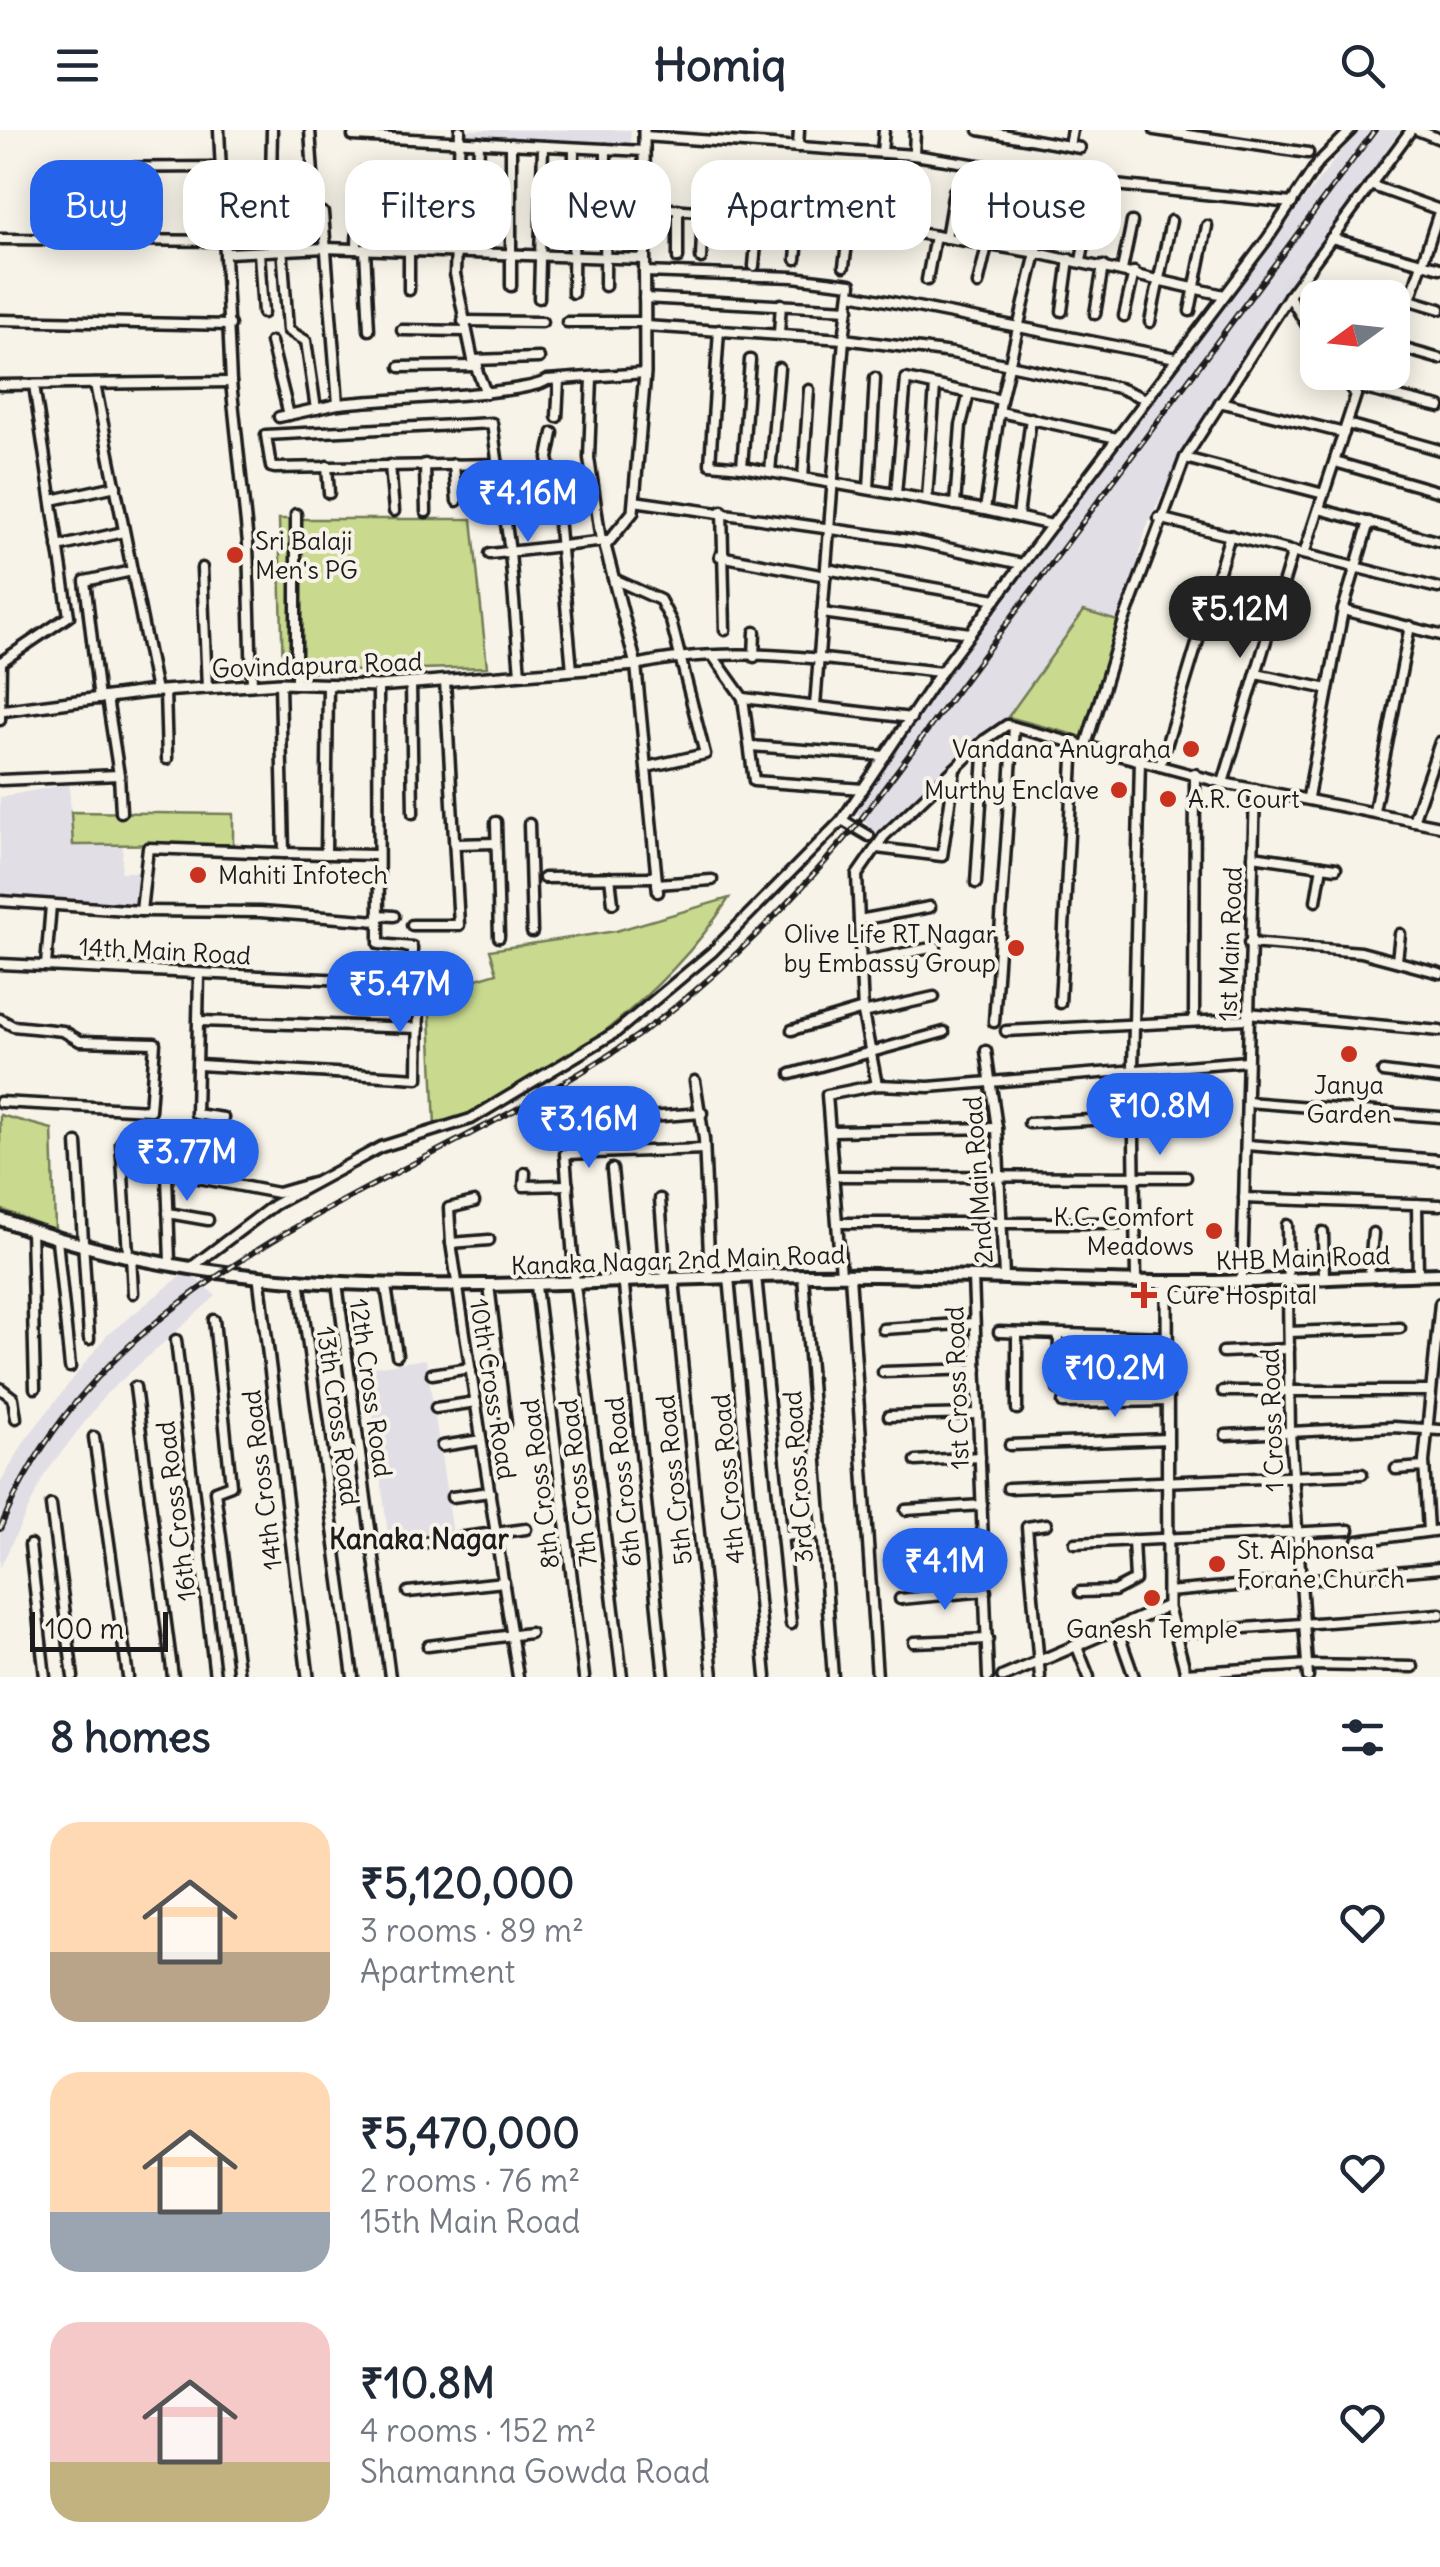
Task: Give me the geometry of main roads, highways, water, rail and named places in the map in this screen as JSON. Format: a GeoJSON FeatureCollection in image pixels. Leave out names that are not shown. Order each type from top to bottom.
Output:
{"type":"FeatureCollection","features":[{"type":"Feature","properties":{"kind":"main road","name":"Kanaka Nagar 2nd Main Road"},"geometry":{"type":"LineString","coordinates":[[0,1219],[83,1246],[259,1278],[386,1286],[575,1285],[803,1275],[1166,1282]]}},
{"type":"Feature","properties":{"kind":"main road","name":"KHB Main Road"},"geometry":{"type":"LineString","coordinates":[[1166,1282],[1440,1274]]}},
{"type":"Feature","properties":{"kind":"railway"},"geometry":{"type":"LineString","coordinates":[[0,1529],[47,1441],[108,1366],[180,1303],[260,1249],[344,1200],[601,1060],[672,1010],[738,953],[856,826],[1375,130]]}},
{"type":"Feature","properties":{"kind":"place","name":"Sri Balaji Men's PG"},"geometry":{"type":"Point","coordinates":[235,555]}},
{"type":"Feature","properties":{"kind":"place","name":"Vandana Anugraha"},"geometry":{"type":"Point","coordinates":[1191,749]}},
{"type":"Feature","properties":{"kind":"place","name":"Murthy Enclave"},"geometry":{"type":"Point","coordinates":[1119,790]}},
{"type":"Feature","properties":{"kind":"place","name":"A.R. Court"},"geometry":{"type":"Point","coordinates":[1168,799]}},
{"type":"Feature","properties":{"kind":"place","name":"Mahiti Infotech"},"geometry":{"type":"Point","coordinates":[198,875]}},
{"type":"Feature","properties":{"kind":"place","name":"Olive Life RT Nagar by Embassy Group"},"geometry":{"type":"Point","coordinates":[1016,948]}},
{"type":"Feature","properties":{"kind":"place","name":"Janya Garden"},"geometry":{"type":"Point","coordinates":[1349,1054]}},
{"type":"Feature","properties":{"kind":"place","name":"K.C. Comfort Meadows"},"geometry":{"type":"Point","coordinates":[1214,1231]}},
{"type":"Feature","properties":{"kind":"place","name":"Cure Hospital"},"geometry":{"type":"Point","coordinates":[1144,1295]}},
{"type":"Feature","properties":{"kind":"place","name":"St. Alphonsa Forane Church"},"geometry":{"type":"Point","coordinates":[1217,1564]}},
{"type":"Feature","properties":{"kind":"place","name":"Ganesh Temple"},"geometry":{"type":"Point","coordinates":[1152,1598]}},
{"type":"Feature","properties":{"kind":"district","name":"Kanaka Nagar"},"geometry":{"type":"Point","coordinates":[419,1539]}}]}
